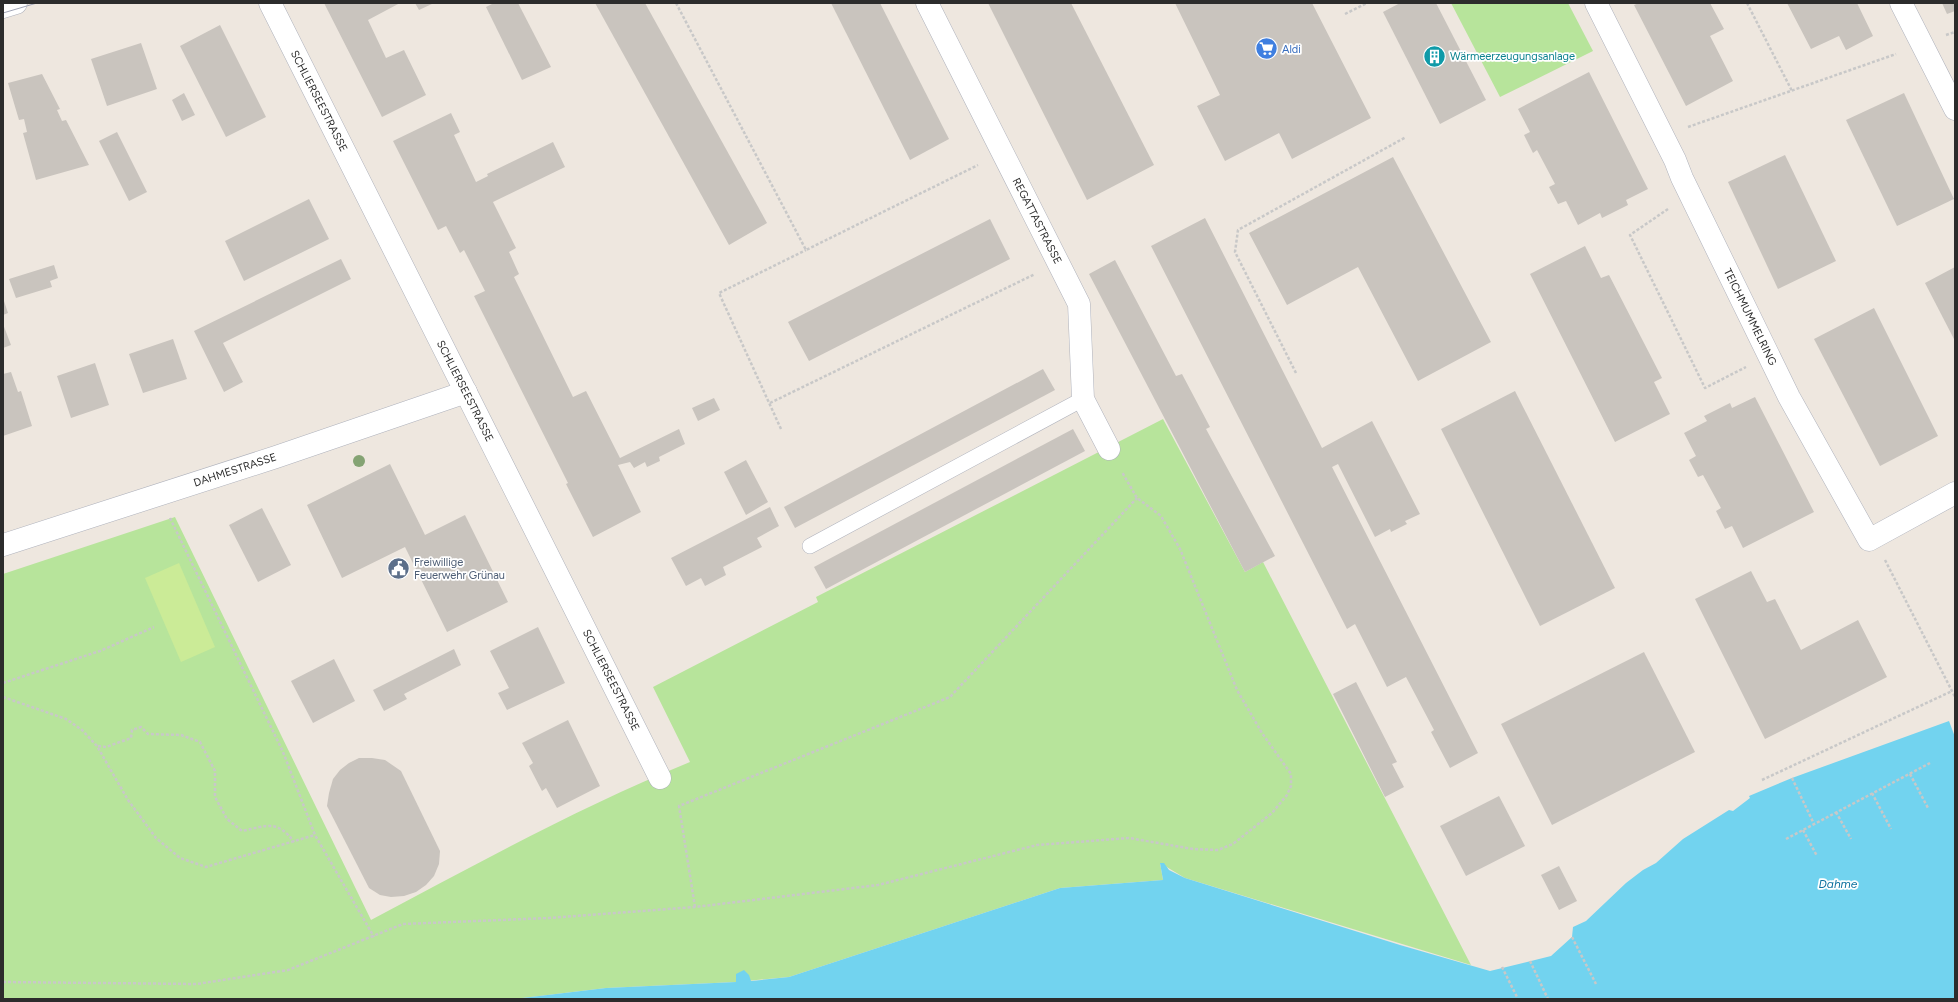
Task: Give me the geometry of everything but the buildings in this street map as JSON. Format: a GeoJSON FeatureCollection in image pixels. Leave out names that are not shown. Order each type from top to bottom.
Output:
{"type":"FeatureCollection","features":[{"type":"Feature","properties":{"kind":"street"},"geometry":{"type":"LineString","coordinates":[[3,7],[16,3]]}},
{"type":"Feature","properties":{"kind":"street","name":"SCHLIERSEESTRASSE"},"geometry":{"type":"LineString","coordinates":[[270,3],[660,778]]}},
{"type":"Feature","properties":{"kind":"street","name":"REGATTASTRASSE"},"geometry":{"type":"LineString","coordinates":[[927,3],[1079,304],[1083,399],[1110,449]]}},
{"type":"Feature","properties":{"kind":"street","name":"TEICHMUMMELRING"},"geometry":{"type":"LineString","coordinates":[[1596,3],[1664,136],[1690,194],[1789,396],[1869,540]]}},
{"type":"Feature","properties":{"kind":"street"},"geometry":{"type":"LineString","coordinates":[[1901,3],[1955,109]]}},
{"type":"Feature","properties":{"kind":"street","name":"DAHMESTRASSE"},"geometry":{"type":"LineString","coordinates":[[3,545],[288,453],[466,392]]}},
{"type":"Feature","properties":{"kind":"street"},"geometry":{"type":"LineString","coordinates":[[1869,540],[1955,493]]}},
{"type":"Feature","properties":{"kind":"lane"},"geometry":{"type":"LineString","coordinates":[[810,546],[1083,399]]}},
{"type":"Feature","properties":{"kind":"path"},"geometry":{"type":"LineString","coordinates":[[676,3],[806,250]]}},
{"type":"Feature","properties":{"kind":"path"},"geometry":{"type":"LineString","coordinates":[[1344,14],[1367,3]]}},
{"type":"Feature","properties":{"kind":"path"},"geometry":{"type":"LineString","coordinates":[[1747,3],[1792,90]]}},
{"type":"Feature","properties":{"kind":"path"},"geometry":{"type":"LineString","coordinates":[[1664,136],[1923,45]]}},
{"type":"Feature","properties":{"kind":"path"},"geometry":{"type":"LineString","coordinates":[[1296,373],[1235,252],[1238,230],[1406,137]]}},
{"type":"Feature","properties":{"kind":"path"},"geometry":{"type":"LineString","coordinates":[[781,429],[719,293],[980,164]]}},
{"type":"Feature","properties":{"kind":"path"},"geometry":{"type":"LineString","coordinates":[[1690,194],[1630,235],[1705,388],[1769,356]]}},
{"type":"Feature","properties":{"kind":"path"},"geometry":{"type":"LineString","coordinates":[[770,403],[1036,273]]}},
{"type":"Feature","properties":{"kind":"path"},"geometry":{"type":"LineString","coordinates":[[3,982],[197,984],[288,970],[374,937],[403,924],[549,918],[695,907],[878,885],[1037,845],[1129,838],[1193,849],[1218,850],[1233,844],[1272,813],[1287,795],[1291,786],[1290,774],[1262,733],[1237,690],[1180,549],[1169,529],[1161,516],[1137,498],[1110,449]]}},
{"type":"Feature","properties":{"kind":"path"},"geometry":{"type":"LineString","coordinates":[[695,907],[679,806],[950,697],[1137,498]]}},
{"type":"Feature","properties":{"kind":"path"},"geometry":{"type":"LineString","coordinates":[[168,512],[283,752],[315,836],[374,937]]}},
{"type":"Feature","properties":{"kind":"path"},"geometry":{"type":"LineString","coordinates":[[1869,540],[1888,564],[1955,697]]}},
{"type":"Feature","properties":{"kind":"path"},"geometry":{"type":"LineString","coordinates":[[3,683],[100,651],[154,627]]}},
{"type":"Feature","properties":{"kind":"path"},"geometry":{"type":"LineString","coordinates":[[1762,780],[1952,691]]}},
{"type":"Feature","properties":{"kind":"path"},"geometry":{"type":"LineString","coordinates":[[3,697],[66,719],[82,730],[97,746],[128,800],[156,838],[180,858],[206,867],[315,836]]}},
{"type":"Feature","properties":{"kind":"path"},"geometry":{"type":"LineString","coordinates":[[97,746],[106,747],[131,738],[132,730],[141,727],[148,734],[181,735],[200,742],[215,771],[215,797],[227,820],[242,830],[271,825],[286,832],[294,842]]}},
{"type":"Feature","properties":{"kind":"path"},"geometry":{"type":"LineString","coordinates":[[1786,839],[1930,763]]}},
{"type":"Feature","properties":{"kind":"path"},"geometry":{"type":"LineString","coordinates":[[1910,774],[1928,808]]}},
{"type":"Feature","properties":{"kind":"path"},"geometry":{"type":"LineString","coordinates":[[1792,778],[1814,824]]}},
{"type":"Feature","properties":{"kind":"path"},"geometry":{"type":"LineString","coordinates":[[1872,794],[1891,829]]}},
{"type":"Feature","properties":{"kind":"path"},"geometry":{"type":"LineString","coordinates":[[1836,812],[1851,839]]}},
{"type":"Feature","properties":{"kind":"path"},"geometry":{"type":"LineString","coordinates":[[1803,830],[1817,856]]}},
{"type":"Feature","properties":{"kind":"path"},"geometry":{"type":"LineString","coordinates":[[1572,937],[1596,984]]}},
{"type":"Feature","properties":{"kind":"path"},"geometry":{"type":"LineString","coordinates":[[1530,961],[1548,999]]}},
{"type":"Feature","properties":{"kind":"path"},"geometry":{"type":"LineString","coordinates":[[1502,967],[1518,999]]}},
{"type":"Feature","properties":{"kind":"green space"},"geometry":{"type":"Polygon","coordinates":[[[1451,3],[1568,3],[1593,51],[1500,97],[1451,3]]]}},
{"type":"Feature","properties":{"kind":"green space"},"geometry":{"type":"Polygon","coordinates":[[[1163,419],[1245,572],[1263,562],[1471,965],[1185,878],[1160,863],[1163,880],[1060,888],[789,977],[736,982],[606,988],[514,999],[3,999],[3,574],[175,517],[371,920],[568,817],[649,779],[690,762],[653,687],[818,602],[816,597],[1163,419]]]}},
{"type":"Feature","properties":{"kind":"green space"},"geometry":{"type":"Polygon","coordinates":[[[179,563],[215,647],[181,662],[145,578],[179,563]]]}},
{"type":"Feature","properties":{"kind":"water","name":"Dahme"},"geometry":{"type":"Polygon","coordinates":[[[1949,721],[1955,737],[1955,999],[514,999],[606,988],[736,982],[736,974],[744,970],[749,975],[751,981],[789,977],[1060,888],[1163,880],[1160,863],[1164,863],[1169,870],[1185,878],[1400,945],[1490,971],[1551,956],[1572,937],[1573,927],[1586,921],[1626,883],[1643,870],[1656,863],[1683,839],[1729,810],[1733,811],[1750,798],[1749,796],[1792,778],[1949,721]]]}},
{"type":"Feature","properties":{"kind":"tram line"},"geometry":{"type":"LineString","coordinates":[[3,13],[37,3]]}},
{"type":"Feature","properties":{"kind":"place","name":"Aldi"},"geometry":{"type":"Point","coordinates":[1267,49]}},
{"type":"Feature","properties":{"kind":"place","name":"Wärmeerzeugungsanlage"},"geometry":{"type":"Point","coordinates":[1434,56]}},
{"type":"Feature","properties":{"kind":"place","name":"Freiwillige Feuerwehr Grünau"},"geometry":{"type":"Point","coordinates":[399,568]}}]}
